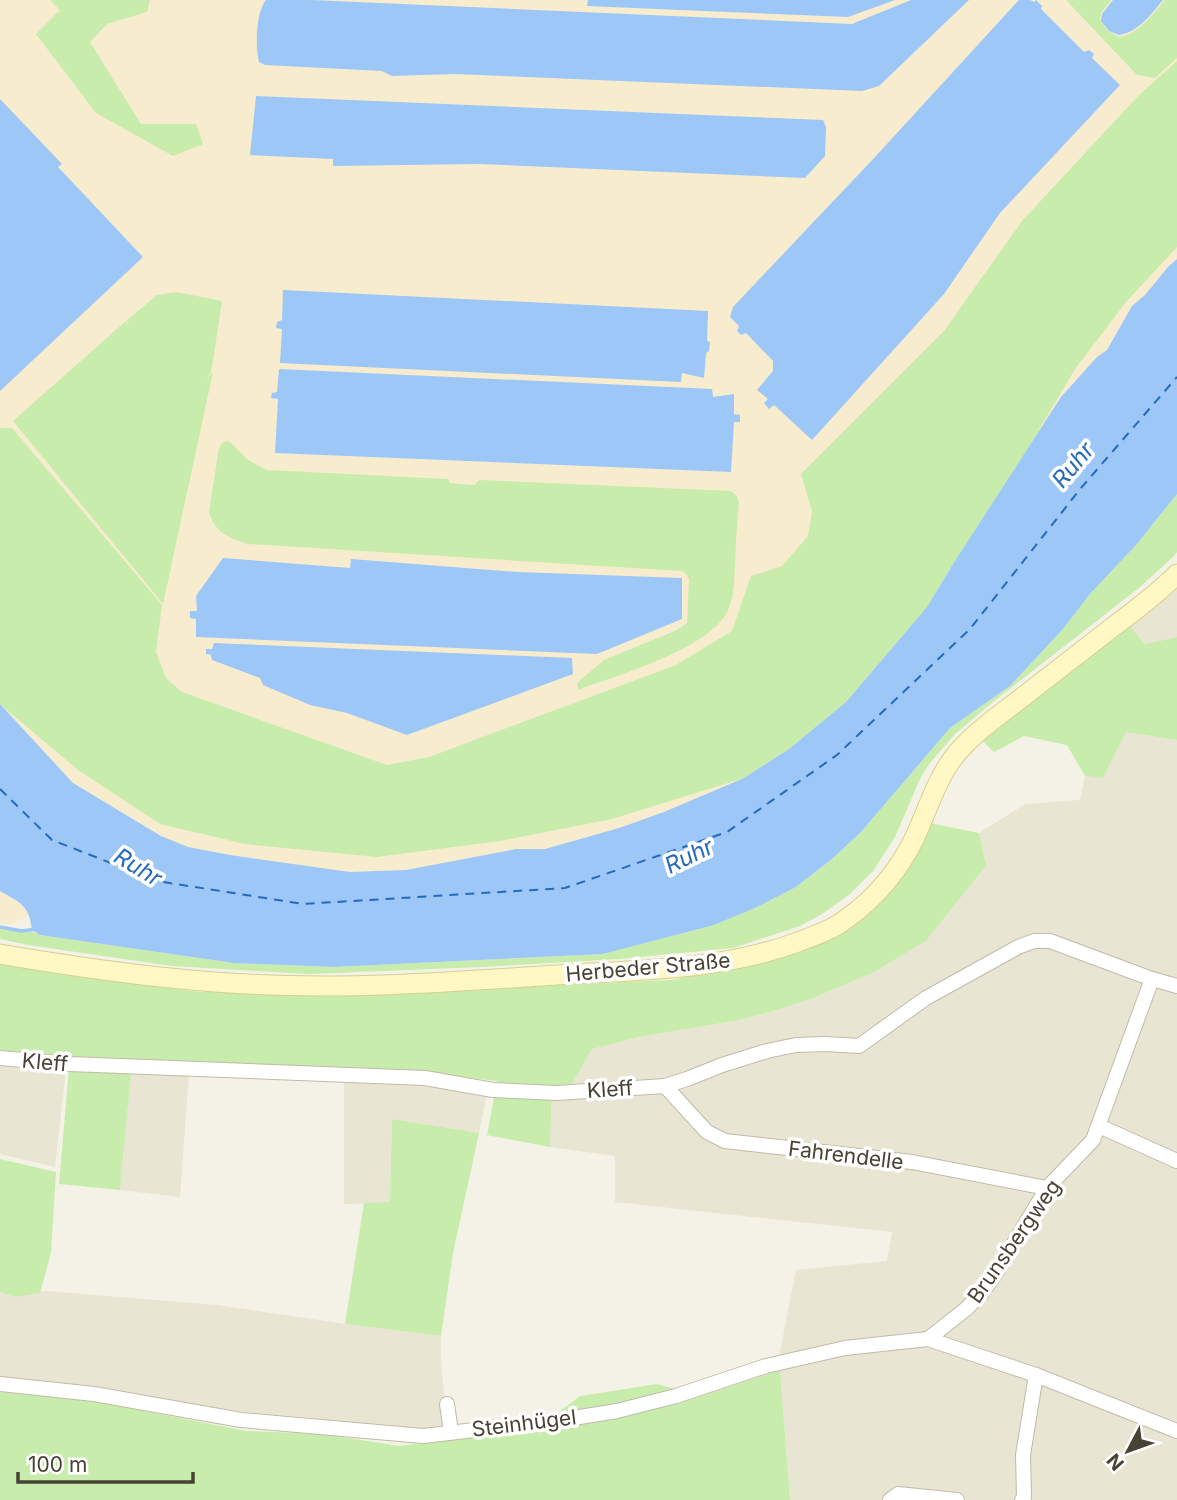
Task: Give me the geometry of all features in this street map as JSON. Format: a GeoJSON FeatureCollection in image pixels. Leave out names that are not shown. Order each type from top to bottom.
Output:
{"type":"FeatureCollection","features":[{"type":"Feature","properties":{"kind":"main road","name":"Herbeder Straße"},"geometry":{"type":"LineString","coordinates":[[0,954],[157,978],[321,986],[391,985],[685,968],[778,950],[831,929],[862,907],[902,861],[945,771],[957,754],[992,721],[1150,599],[1177,574]]}},
{"type":"Feature","properties":{"kind":"street","name":"Kleff"},"geometry":{"type":"LineString","coordinates":[[0,1058],[82,1065],[425,1078],[493,1090],[557,1093],[664,1086],[722,1065],[796,1045],[859,1046],[926,998],[1034,941],[1050,941],[1152,979],[1177,985]]}},
{"type":"Feature","properties":{"kind":"street","name":"Brunsbergweg"},"geometry":{"type":"LineString","coordinates":[[928,1339],[982,1293],[1047,1188],[1094,1140],[1152,979]]}},
{"type":"Feature","properties":{"kind":"street","name":"Fahrendelle"},"geometry":{"type":"LineString","coordinates":[[664,1086],[707,1132],[725,1141],[912,1162],[1047,1188]]}},
{"type":"Feature","properties":{"kind":"street"},"geometry":{"type":"LineString","coordinates":[[1099,1125],[1177,1161]]}},
{"type":"Feature","properties":{"kind":"street","name":"Steinhügel"},"geometry":{"type":"LineString","coordinates":[[0,1384],[94,1394],[241,1420],[423,1436],[561,1420],[617,1410],[676,1396],[766,1366],[845,1348],[928,1339],[1036,1375],[1177,1432]]}},
{"type":"Feature","properties":{"kind":"street"},"geometry":{"type":"LineString","coordinates":[[1022,1500],[1023,1455],[1036,1375]]}},
{"type":"Feature","properties":{"kind":"street"},"geometry":{"type":"LineString","coordinates":[[447,1404],[451,1432]]}},
{"type":"Feature","properties":{"kind":"street"},"geometry":{"type":"LineString","coordinates":[[890,1500],[898,1494],[957,1500]]}},
{"type":"Feature","properties":{"kind":"shaded area"},"geometry":{"type":"Polygon","coordinates":[[[0,0],[1177,0],[1177,259],[1132,306],[1107,350],[1097,357],[1061,397],[953,564],[846,702],[789,749],[744,778],[664,812],[545,849],[516,849],[406,870],[350,872],[188,847],[161,836],[73,783],[0,704],[0,0]]]}},
{"type":"Feature","properties":{"kind":"shaded area"},"geometry":{"type":"Polygon","coordinates":[[[1177,584],[1177,637],[1145,644],[1129,625],[1177,584]]]}},
{"type":"Feature","properties":{"kind":"shaded area"},"geometry":{"type":"Polygon","coordinates":[[[1126,732],[1177,740],[1177,1500],[790,1500],[779,1357],[796,1270],[887,1261],[892,1232],[615,1202],[615,1156],[550,1147],[552,1088],[571,1085],[592,1049],[639,1037],[739,1020],[780,1009],[874,972],[926,941],[986,866],[979,833],[1025,804],[1080,800],[1085,776],[1103,778],[1126,732]]]}},
{"type":"Feature","properties":{"kind":"shaded area"},"geometry":{"type":"Polygon","coordinates":[[[0,891],[23,904],[30,915],[10,925],[0,923],[0,891]]]}},
{"type":"Feature","properties":{"kind":"shaded area"},"geometry":{"type":"Polygon","coordinates":[[[0,1063],[66,1069],[55,1167],[0,1154],[0,1063]]]}},
{"type":"Feature","properties":{"kind":"shaded area"},"geometry":{"type":"Polygon","coordinates":[[[131,1072],[189,1073],[180,1197],[120,1190],[131,1072]]]}},
{"type":"Feature","properties":{"kind":"shaded area"},"geometry":{"type":"Polygon","coordinates":[[[344,1079],[420,1081],[487,1093],[479,1133],[392,1119],[390,1203],[344,1204],[344,1079]]]}},
{"type":"Feature","properties":{"kind":"shaded area"},"geometry":{"type":"Polygon","coordinates":[[[46,1291],[218,1305],[441,1336],[447,1427],[388,1428],[240,1412],[0,1380],[0,1292],[15,1297],[46,1291]]]}},
{"type":"Feature","properties":{"kind":"green space"},"geometry":{"type":"Polygon","coordinates":[[[50,0],[150,0],[147,12],[107,24],[90,42],[141,124],[196,124],[203,144],[173,156],[96,113],[36,34],[60,10],[50,0]]]}},
{"type":"Feature","properties":{"kind":"green space"},"geometry":{"type":"Polygon","coordinates":[[[1066,0],[1111,0],[1101,13],[1100,20],[1108,31],[1119,37],[1139,28],[1165,0],[1177,0],[1177,58],[1155,78],[1137,75],[1066,0]]]}},
{"type":"Feature","properties":{"kind":"green space"},"geometry":{"type":"Polygon","coordinates":[[[1177,61],[1177,247],[1126,302],[1075,369],[927,607],[846,702],[789,749],[744,778],[612,819],[500,841],[377,857],[245,844],[160,824],[78,770],[0,704],[0,428],[12,428],[162,605],[156,652],[166,678],[182,692],[387,765],[429,757],[676,665],[732,631],[751,576],[782,566],[808,536],[812,511],[801,474],[944,331],[1022,221],[1139,95],[1177,61]]]}},
{"type":"Feature","properties":{"kind":"green space"},"geometry":{"type":"Polygon","coordinates":[[[176,292],[222,301],[211,373],[204,381],[213,372],[163,604],[13,421],[126,321],[129,328],[127,320],[157,295],[176,292]]]}},
{"type":"Feature","properties":{"kind":"green space"},"geometry":{"type":"Polygon","coordinates":[[[226,441],[248,460],[267,470],[448,479],[450,483],[475,485],[479,480],[731,491],[739,502],[734,586],[730,604],[718,624],[703,637],[661,659],[578,690],[577,683],[604,660],[677,630],[687,623],[687,575],[682,571],[248,544],[219,530],[209,512],[219,448],[226,441]]]}},
{"type":"Feature","properties":{"kind":"green space"},"geometry":{"type":"Polygon","coordinates":[[[1177,494],[1177,552],[1174,556],[1140,587],[955,734],[929,764],[920,779],[895,837],[873,871],[850,894],[800,926],[733,948],[619,959],[308,974],[172,966],[0,939],[0,927],[234,963],[334,967],[603,954],[714,925],[796,887],[832,859],[861,832],[950,728],[1010,686],[1063,629],[1177,494]]]}},
{"type":"Feature","properties":{"kind":"green space"},"geometry":{"type":"Polygon","coordinates":[[[1129,625],[1145,644],[1177,637],[1177,740],[1126,732],[1103,778],[1085,776],[1067,745],[1024,736],[994,752],[981,739],[1129,625]]]}},
{"type":"Feature","properties":{"kind":"green space"},"geometry":{"type":"Polygon","coordinates":[[[930,823],[979,833],[986,866],[926,941],[874,972],[780,1009],[739,1020],[639,1037],[592,1049],[571,1085],[552,1088],[550,1147],[487,1135],[497,1081],[426,1073],[132,1063],[120,1190],[59,1184],[70,1057],[0,1050],[0,963],[80,977],[201,992],[374,993],[671,980],[761,963],[835,937],[886,896],[930,823]]]}},
{"type":"Feature","properties":{"kind":"green space"},"geometry":{"type":"Polygon","coordinates":[[[392,1119],[479,1133],[453,1253],[441,1336],[345,1324],[364,1203],[390,1202],[392,1119]]]}},
{"type":"Feature","properties":{"kind":"green space"},"geometry":{"type":"Polygon","coordinates":[[[0,1159],[56,1172],[51,1253],[40,1293],[15,1297],[0,1292],[0,1159]]]}},
{"type":"Feature","properties":{"kind":"green space"},"geometry":{"type":"Polygon","coordinates":[[[780,1370],[790,1500],[0,1500],[0,1392],[87,1400],[247,1431],[323,1434],[399,1446],[618,1417],[677,1404],[780,1370]]]}},
{"type":"Feature","properties":{"kind":"green space"},"geometry":{"type":"Polygon","coordinates":[[[657,1384],[678,1390],[555,1415],[580,1396],[657,1384]]]}},
{"type":"Feature","properties":{"kind":"water"},"geometry":{"type":"Polygon","coordinates":[[[266,0],[852,24],[911,0],[969,0],[879,86],[862,91],[454,74],[392,76],[382,71],[265,65],[259,62],[257,39],[258,20],[266,0]]]}},
{"type":"Feature","properties":{"kind":"water"},"geometry":{"type":"Polygon","coordinates":[[[588,0],[895,0],[848,17],[587,6],[588,0]]]}},
{"type":"Feature","properties":{"kind":"water"},"geometry":{"type":"Polygon","coordinates":[[[1019,0],[1036,0],[1042,6],[1041,9],[1084,52],[1089,50],[1094,54],[1092,58],[1120,85],[1000,213],[944,294],[812,440],[774,405],[769,409],[764,403],[768,399],[757,390],[773,371],[773,361],[746,333],[741,335],[737,331],[739,326],[730,317],[733,307],[1019,0]]]}},
{"type":"Feature","properties":{"kind":"water"},"geometry":{"type":"Polygon","coordinates":[[[1113,0],[1163,0],[1139,26],[1119,35],[1109,31],[1101,21],[1102,14],[1113,0]]]}},
{"type":"Feature","properties":{"kind":"water"},"geometry":{"type":"Polygon","coordinates":[[[256,96],[823,120],[826,127],[825,156],[805,178],[478,164],[333,166],[333,159],[250,155],[256,96]]]}},
{"type":"Feature","properties":{"kind":"water"},"geometry":{"type":"Polygon","coordinates":[[[0,99],[62,164],[58,167],[143,257],[0,391],[0,99]]]}},
{"type":"Feature","properties":{"kind":"water","name":"Ruhr"},"geometry":{"type":"Polygon","coordinates":[[[1177,259],[1177,494],[1063,629],[1010,686],[950,728],[861,832],[796,887],[714,925],[603,954],[334,967],[234,963],[40,935],[32,930],[29,915],[23,906],[0,891],[0,704],[73,783],[161,836],[188,847],[230,855],[350,872],[406,870],[516,849],[545,849],[664,812],[744,778],[789,749],[846,702],[927,607],[1061,397],[1097,357],[1107,350],[1132,306],[1177,259]]]}},
{"type":"Feature","properties":{"kind":"water"},"geometry":{"type":"Polygon","coordinates":[[[283,290],[708,311],[709,351],[706,353],[704,378],[682,373],[681,382],[280,363],[282,329],[276,328],[277,322],[282,320],[283,290]]]}},
{"type":"Feature","properties":{"kind":"water"},"geometry":{"type":"Polygon","coordinates":[[[279,369],[712,389],[713,397],[734,394],[734,414],[740,415],[740,422],[734,422],[731,472],[275,453],[278,399],[271,398],[272,393],[277,392],[279,369]]]}},
{"type":"Feature","properties":{"kind":"water"},"geometry":{"type":"Polygon","coordinates":[[[223,558],[350,568],[351,559],[518,572],[682,578],[682,619],[597,654],[196,637],[196,619],[190,618],[190,611],[197,611],[196,596],[223,558]]]}},
{"type":"Feature","properties":{"kind":"water"},"geometry":{"type":"Polygon","coordinates":[[[214,643],[572,658],[573,674],[407,735],[347,713],[310,705],[263,685],[260,678],[212,660],[211,655],[206,654],[206,649],[212,649],[214,643]]]}},
{"type":"Feature","properties":{"kind":"waterway"},"geometry":{"type":"LineString","coordinates":[[0,927],[22,931],[36,929]]}},
{"type":"Feature","properties":{"kind":"ferry route"},"geometry":{"type":"LineString","coordinates":[[0,789],[52,840],[157,881],[303,904],[565,888],[727,832],[837,755],[970,629],[1081,488],[1177,377]]}}]}
